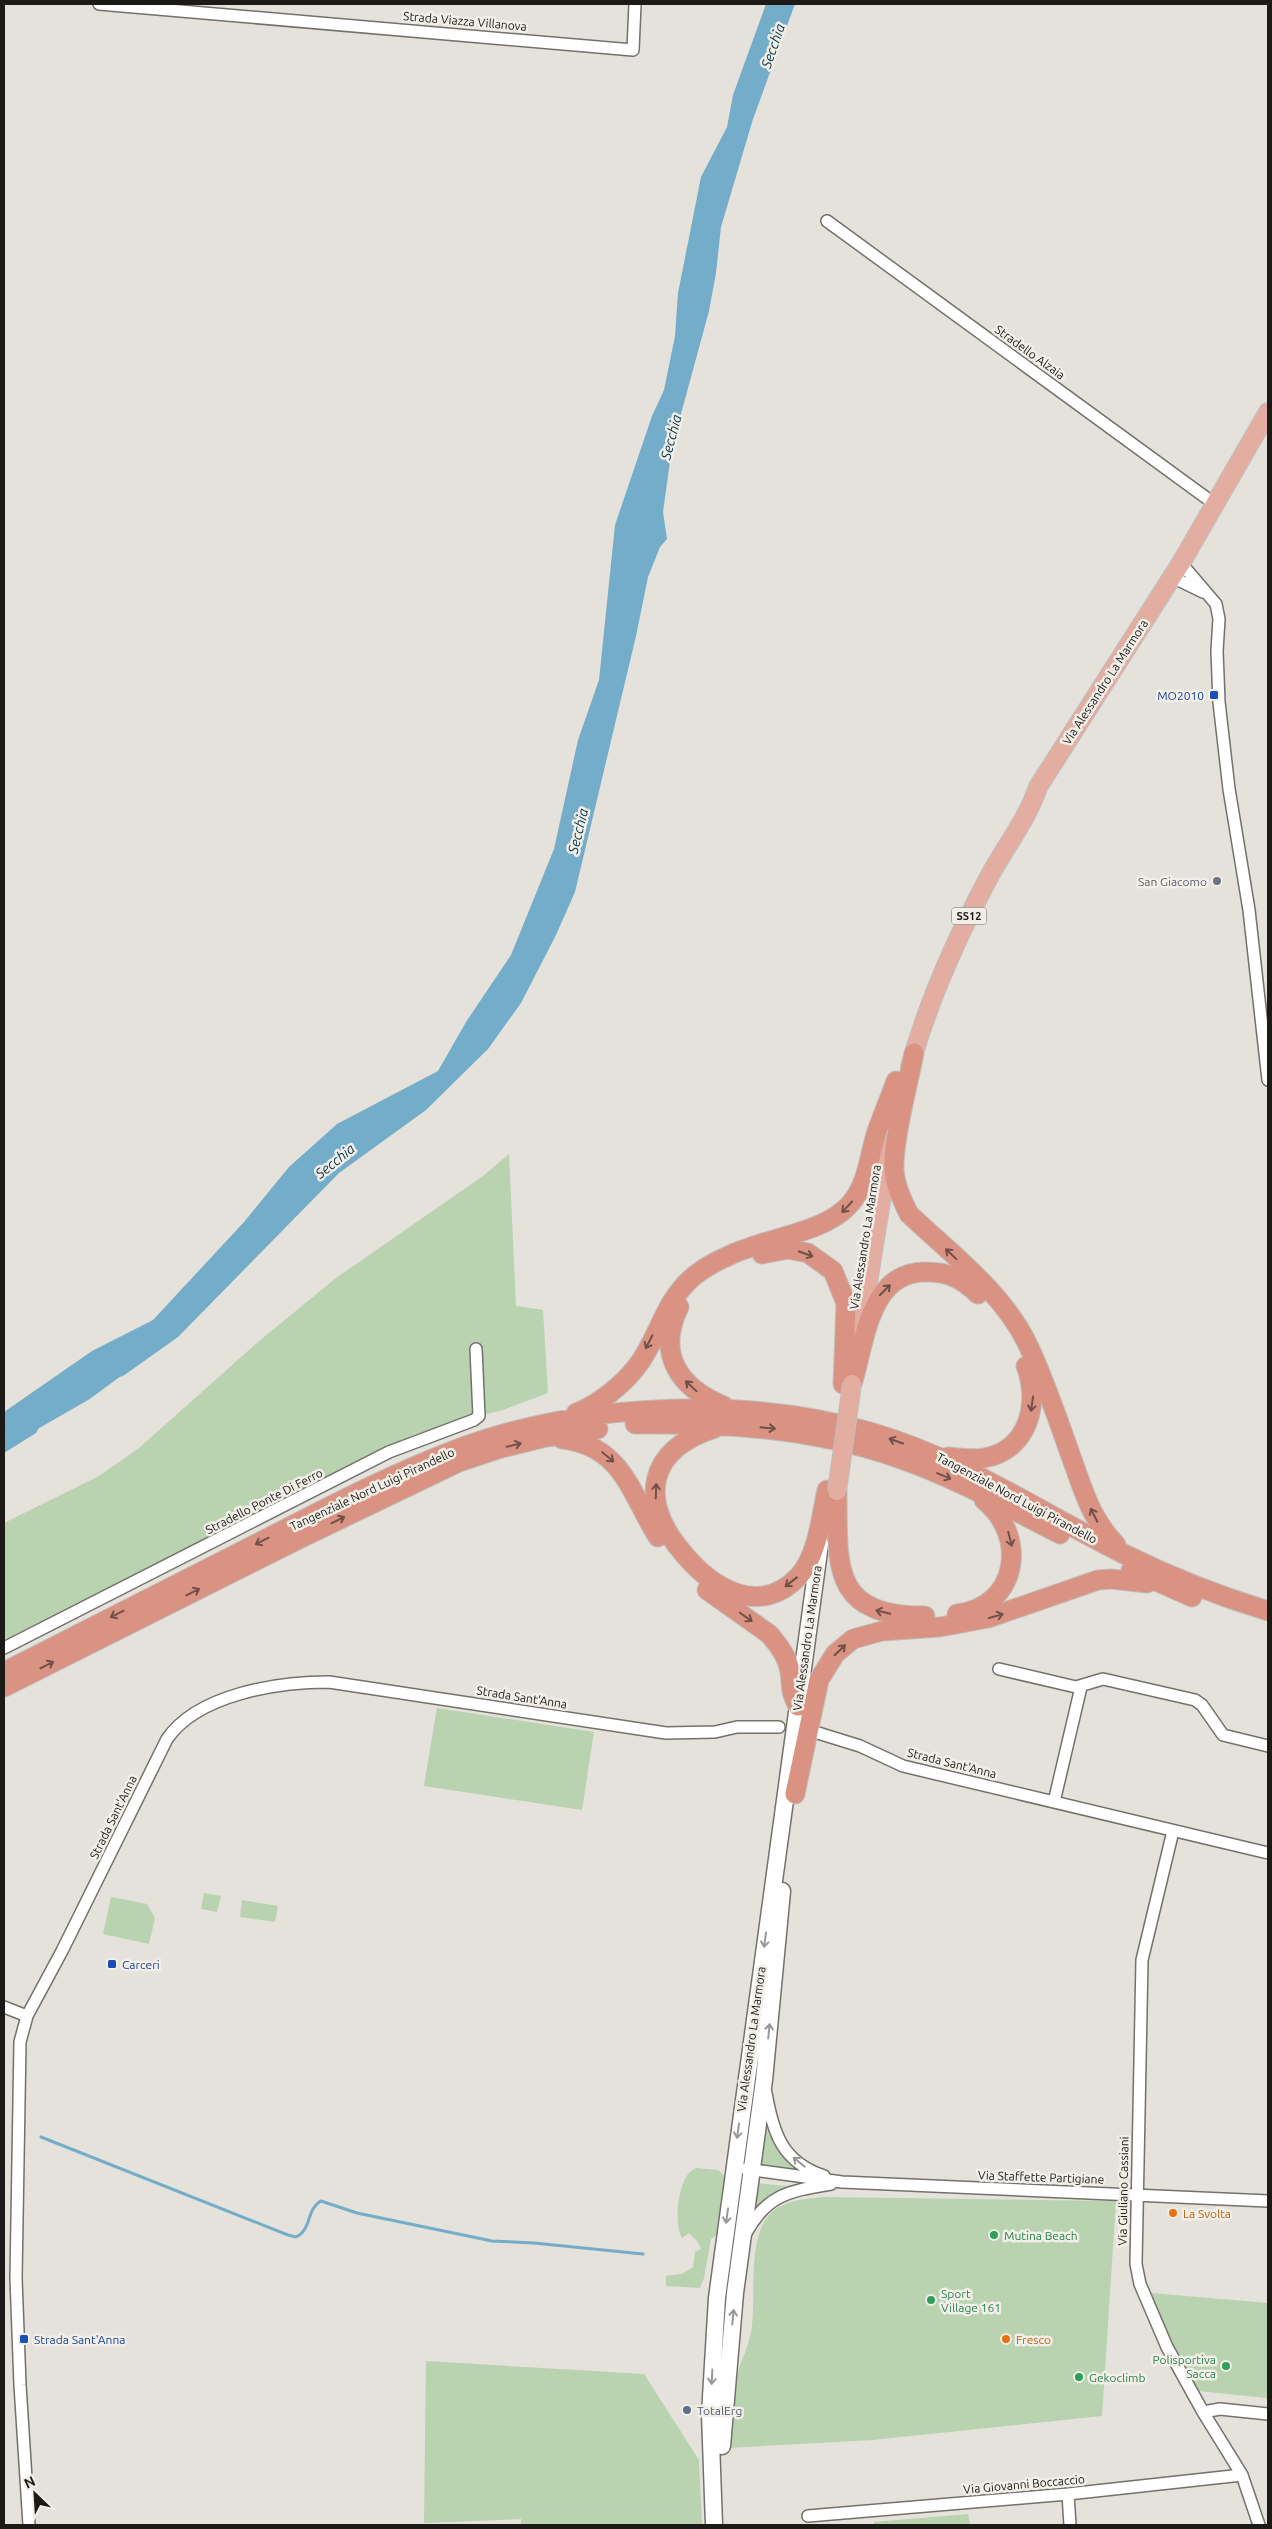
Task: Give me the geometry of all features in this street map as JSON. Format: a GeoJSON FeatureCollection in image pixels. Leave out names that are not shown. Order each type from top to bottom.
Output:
{"type":"FeatureCollection","features":[{"type":"Feature","properties":{"kind":"highway"},"geometry":{"type":"LineString","coordinates":[[914,1053],[894,1163],[896,1185],[903,1202],[909,1214],[988,1289],[1016,1323],[1028,1345],[1046,1389],[1093,1516],[1123,1554]]}},
{"type":"Feature","properties":{"kind":"highway"},"geometry":{"type":"LineString","coordinates":[[543,1431],[599,1403],[638,1365],[667,1307],[693,1277],[721,1260],[749,1247],[830,1221],[842,1213],[860,1188],[877,1131],[896,1081]]}},
{"type":"Feature","properties":{"kind":"highway"},"geometry":{"type":"LineString","coordinates":[[832,1490],[813,1549],[799,1575],[778,1591],[766,1595],[738,1595],[721,1588],[705,1577],[676,1545],[659,1515],[654,1496],[656,1476],[678,1444],[729,1417],[679,1374],[672,1358],[669,1339],[671,1322],[680,1304],[693,1290],[735,1264],[764,1253],[788,1249],[808,1253],[833,1271],[846,1303],[848,1384]]}},
{"type":"Feature","properties":{"kind":"highway"},"geometry":{"type":"LineString","coordinates":[[848,1384],[872,1310],[879,1296],[889,1285],[905,1276],[920,1271],[944,1272],[964,1281],[990,1304],[1019,1349],[1032,1382],[1033,1404],[1025,1426],[1015,1442],[1000,1452],[983,1458],[942,1457]]}},
{"type":"Feature","properties":{"kind":"highway","name":"Tangenziale Nord Luigi Pirandello"},"geometry":{"type":"LineString","coordinates":[[4,1672],[413,1467],[481,1441],[543,1431],[633,1412],[702,1408],[729,1417],[867,1448],[899,1458],[970,1488],[1160,1585],[1268,1623]]}},
{"type":"Feature","properties":{"kind":"highway","name":"Tangenziale Nord Luigi Pirandello"},"geometry":{"type":"LineString","coordinates":[[729,1417],[778,1413],[832,1423],[870,1432],[942,1457],[1123,1554],[1241,1603],[1268,1611]]}},
{"type":"Feature","properties":{"kind":"highway"},"geometry":{"type":"LineString","coordinates":[[543,1431],[596,1448],[615,1463],[656,1533],[682,1569],[698,1584],[769,1634],[777,1642],[788,1661],[791,1694],[798,1706]]}},
{"type":"Feature","properties":{"kind":"highway","name":"Tangenziale Nord Luigi Pirandello"},"geometry":{"type":"LineString","coordinates":[[4,1687],[417,1481],[543,1431]]}},
{"type":"Feature","properties":{"kind":"highway"},"geometry":{"type":"LineString","coordinates":[[832,1490],[838,1561],[843,1576],[857,1599],[874,1610],[900,1616],[936,1616],[968,1612],[988,1602],[998,1594],[1010,1572],[1013,1556],[1009,1533],[990,1504],[970,1488]]}},
{"type":"Feature","properties":{"kind":"highway"},"geometry":{"type":"LineString","coordinates":[[795,1794],[819,1680],[835,1654],[854,1639],[882,1631],[940,1627],[988,1618],[1098,1580],[1111,1579],[1160,1585]]}},
{"type":"Feature","properties":{"kind":"main road","name":"Via Alessandro La Marmora"},"geometry":{"type":"LineString","coordinates":[[714,2525],[711,2404],[717,2298],[733,2167],[798,1706],[848,1384],[885,1165],[914,1053],[942,975],[962,929],[989,876],[1032,804],[1038,787],[1216,505],[1268,412]]}},
{"type":"Feature","properties":{"kind":"main road","name":"Via Alessandro La Marmora"},"geometry":{"type":"LineString","coordinates":[[848,1384],[876,1165],[896,1081],[932,974],[953,926],[982,870],[1024,799],[1038,787]]}},
{"type":"Feature","properties":{"kind":"main road","name":"Via Alessandro La Marmora"},"geometry":{"type":"LineString","coordinates":[[724,2525],[722,2425],[751,2170],[764,2080],[783,1888],[832,1490]]}},
{"type":"Feature","properties":{"kind":"street","name":"Strada Viazza Villanova"},"geometry":{"type":"LineString","coordinates":[[99,4],[633,50],[635,4]]}},
{"type":"Feature","properties":{"kind":"street","name":"Stradello Alzaia"},"geometry":{"type":"LineString","coordinates":[[827,221],[1216,505]]}},
{"type":"Feature","properties":{"kind":"street"},"geometry":{"type":"LineString","coordinates":[[1176,570],[1207,594],[1216,604],[1219,619],[1217,651],[1218,702],[1229,789],[1249,910],[1268,1080]]}},
{"type":"Feature","properties":{"kind":"street"},"geometry":{"type":"LineString","coordinates":[[1176,570],[1207,594]]}},
{"type":"Feature","properties":{"kind":"street","name":"Stradello Ponte Di Ferro"},"geometry":{"type":"LineString","coordinates":[[4,1648],[389,1452],[474,1420],[479,1416],[476,1349]]}},
{"type":"Feature","properties":{"kind":"street"},"geometry":{"type":"LineString","coordinates":[[999,1669],[1074,1687],[1081,1687],[1103,1679],[1195,1700],[1202,1705],[1223,1735],[1268,1746]]}},
{"type":"Feature","properties":{"kind":"street","name":"Strada Sant'Anna"},"geometry":{"type":"LineString","coordinates":[[29,2525],[20,2385],[16,2278],[18,2058],[27,2016],[62,1951],[167,1739],[181,1722],[206,1706],[280,1685],[302,1682],[329,1682],[666,1733],[715,1732],[737,1727],[779,1727]]}},
{"type":"Feature","properties":{"kind":"street"},"geometry":{"type":"LineString","coordinates":[[1054,1802],[1081,1687]]}},
{"type":"Feature","properties":{"kind":"street","name":"Strada Sant'Anna"},"geometry":{"type":"LineString","coordinates":[[818,1733],[860,1746],[903,1766],[1268,1853]]}},
{"type":"Feature","properties":{"kind":"street","name":"Via Giuliano Cassiani"},"geometry":{"type":"LineString","coordinates":[[1173,1831],[1142,1960],[1136,2264],[1140,2284],[1167,2347],[1203,2412],[1242,2474],[1259,2525]]}},
{"type":"Feature","properties":{"kind":"street"},"geometry":{"type":"LineString","coordinates":[[4,2007],[27,2016]]}},
{"type":"Feature","properties":{"kind":"street","name":"Via Staffette Partigiane"},"geometry":{"type":"LineString","coordinates":[[764,2080],[773,2131],[783,2148],[814,2173],[842,2182]]}},
{"type":"Feature","properties":{"kind":"street","name":"Via Staffette Partigiane"},"geometry":{"type":"LineString","coordinates":[[733,2167],[842,2182],[1268,2200]]}},
{"type":"Feature","properties":{"kind":"street"},"geometry":{"type":"LineString","coordinates":[[743,2238],[760,2211],[779,2196],[789,2192],[842,2182]]}},
{"type":"Feature","properties":{"kind":"street"},"geometry":{"type":"LineString","coordinates":[[1203,2412],[1220,2409],[1268,2414]]}},
{"type":"Feature","properties":{"kind":"street","name":"Via Giovanni Boccaccio"},"geometry":{"type":"LineString","coordinates":[[808,2516],[1068,2494],[1242,2474]]}},
{"type":"Feature","properties":{"kind":"street"},"geometry":{"type":"LineString","coordinates":[[1068,2494],[1070,2525]]}},
{"type":"Feature","properties":{"kind":"green space"},"geometry":{"type":"Polygon","coordinates":[[[509,1154],[516,1306],[543,1310],[548,1393],[503,1410],[416,1434],[382,1449],[4,1640],[4,1523],[99,1476],[139,1448],[258,1342],[336,1278],[483,1176],[509,1154]]]}},
{"type":"Feature","properties":{"kind":"green space"},"geometry":{"type":"Polygon","coordinates":[[[437,1708],[594,1732],[582,1810],[424,1786],[437,1708]]]}},
{"type":"Feature","properties":{"kind":"green space"},"geometry":{"type":"Polygon","coordinates":[[[204,1893],[221,1896],[217,1912],[201,1909],[204,1893]]]}},
{"type":"Feature","properties":{"kind":"green space"},"geometry":{"type":"Polygon","coordinates":[[[111,1897],[147,1904],[155,1918],[149,1944],[103,1934],[111,1897]]]}},
{"type":"Feature","properties":{"kind":"green space"},"geometry":{"type":"Polygon","coordinates":[[[242,1900],[278,1906],[275,1922],[240,1917],[242,1900]]]}},
{"type":"Feature","properties":{"kind":"green space"},"geometry":{"type":"Polygon","coordinates":[[[766,2120],[770,2134],[796,2169],[759,2166],[766,2120]]]}},
{"type":"Feature","properties":{"kind":"green space"},"geometry":{"type":"Polygon","coordinates":[[[696,2168],[718,2170],[724,2175],[726,2183],[719,2233],[711,2239],[704,2278],[700,2288],[666,2286],[666,2276],[682,2274],[693,2267],[695,2252],[701,2249],[697,2241],[689,2233],[682,2238],[678,2222],[681,2189],[690,2172],[696,2168]]]}},
{"type":"Feature","properties":{"kind":"green space"},"geometry":{"type":"Polygon","coordinates":[[[756,2183],[786,2186],[786,2188],[769,2197],[754,2216],[756,2183]]]}},
{"type":"Feature","properties":{"kind":"green space","name":"Sport Village 161"},"geometry":{"type":"Polygon","coordinates":[[[825,2197],[1116,2201],[1102,2416],[873,2440],[728,2448],[732,2431],[736,2380],[748,2344],[753,2319],[754,2259],[760,2231],[771,2213],[785,2204],[825,2197]]]}},
{"type":"Feature","properties":{"kind":"green space","name":"Polisportiva Sacca"},"geometry":{"type":"Polygon","coordinates":[[[1151,2293],[1268,2303],[1268,2398],[1198,2391],[1171,2340],[1151,2293]]]}},
{"type":"Feature","properties":{"kind":"green space"},"geometry":{"type":"Polygon","coordinates":[[[426,2361],[644,2374],[699,2460],[702,2525],[521,2525],[521,2519],[424,2523],[426,2361]]]}},
{"type":"Feature","properties":{"kind":"green space"},"geometry":{"type":"Polygon","coordinates":[[[968,2514],[970,2525],[874,2525],[874,2522],[968,2514]]]}},
{"type":"Feature","properties":{"kind":"water"},"geometry":{"type":"Polygon","coordinates":[[[766,4],[795,4],[753,119],[721,227],[716,273],[709,311],[672,447],[663,512],[667,539],[660,547],[648,577],[636,636],[575,892],[556,935],[521,1003],[488,1049],[426,1110],[339,1173],[178,1337],[123,1376],[80,1385],[54,1400],[36,1433],[4,1453],[4,1412],[92,1351],[153,1320],[244,1222],[289,1167],[337,1124],[438,1071],[466,1022],[511,955],[554,849],[578,740],[599,680],[615,525],[652,416],[664,390],[675,336],[678,293],[701,177],[727,127],[733,95],[766,4]]]}},
{"type":"Feature","properties":{"kind":"waterway","name":"Secchia"},"geometry":{"type":"LineString","coordinates":[[4,1438],[84,1392],[118,1367]]}},
{"type":"Feature","properties":{"kind":"waterway"},"geometry":{"type":"LineString","coordinates":[[41,2137],[296,2237],[305,2230],[313,2209],[321,2201],[357,2213],[492,2241],[534,2243],[643,2254]]}},
{"type":"Feature","properties":{"kind":"place","name":"MO2010"},"geometry":{"type":"Point","coordinates":[1214,695]}},
{"type":"Feature","properties":{"kind":"place","name":"San Giacomo"},"geometry":{"type":"Point","coordinates":[1217,881]}},
{"type":"Feature","properties":{"kind":"place","name":"Carceri"},"geometry":{"type":"Point","coordinates":[112,1964]}},
{"type":"Feature","properties":{"kind":"place","name":"La Svolta"},"geometry":{"type":"Point","coordinates":[1173,2213]}},
{"type":"Feature","properties":{"kind":"place","name":"Mutina Beach"},"geometry":{"type":"Point","coordinates":[994,2235]}},
{"type":"Feature","properties":{"kind":"place","name":"Sport Village 161"},"geometry":{"type":"Point","coordinates":[931,2300]}},
{"type":"Feature","properties":{"kind":"place","name":"Strada Sant'Anna"},"geometry":{"type":"Point","coordinates":[24,2339]}},
{"type":"Feature","properties":{"kind":"place","name":"Fresco"},"geometry":{"type":"Point","coordinates":[1006,2339]}},
{"type":"Feature","properties":{"kind":"place","name":"Polisportiva Sacca"},"geometry":{"type":"Point","coordinates":[1226,2366]}},
{"type":"Feature","properties":{"kind":"place","name":"Gekoclimb"},"geometry":{"type":"Point","coordinates":[1079,2377]}},
{"type":"Feature","properties":{"kind":"place","name":"TotalErg"},"geometry":{"type":"Point","coordinates":[687,2410]}}]}
